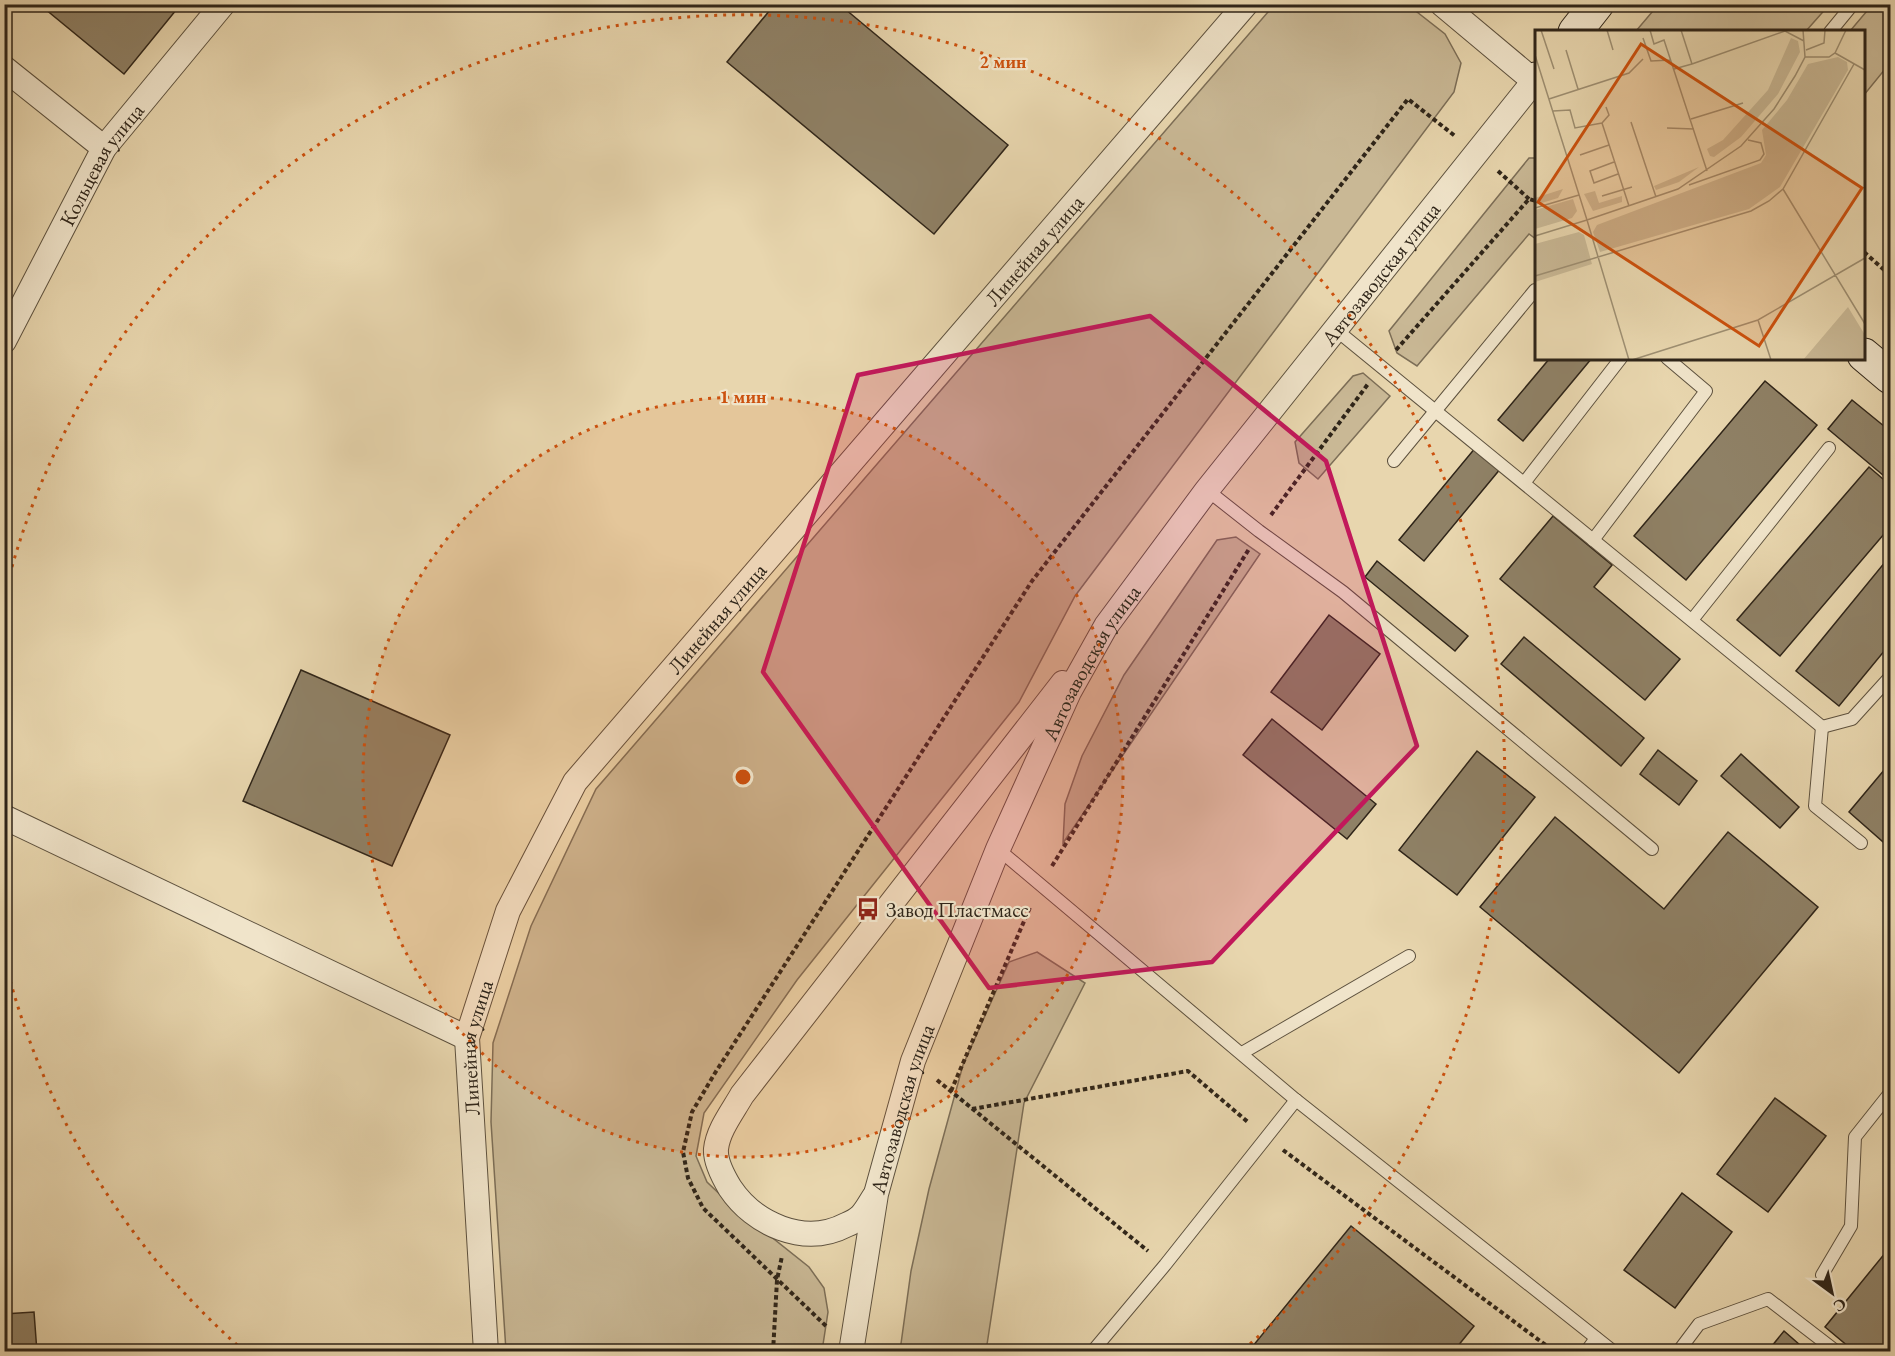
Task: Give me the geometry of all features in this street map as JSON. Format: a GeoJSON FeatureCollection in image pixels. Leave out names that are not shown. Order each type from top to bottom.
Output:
{"type":"FeatureCollection","features":[{"type":"Feature","properties":{"kind":"main road"},"geometry":{"type":"LineString","coordinates":[[1577,30],[1597,4]]}},
{"type":"Feature","properties":{"kind":"main road"},"geometry":{"type":"LineString","coordinates":[[1865,357],[1890,377]]}},
{"type":"Feature","properties":{"kind":"street","name":"Кольцевая улица"},"geometry":{"type":"LineString","coordinates":[[4,341],[104,148],[223,4]]}},
{"type":"Feature","properties":{"kind":"street","name":"Линейная улица"},"geometry":{"type":"LineString","coordinates":[[486,1352],[467,1038],[508,911],[576,782],[1246,4]]}},
{"type":"Feature","properties":{"kind":"street"},"geometry":{"type":"LineString","coordinates":[[1442,4],[1535,80]]}},
{"type":"Feature","properties":{"kind":"street"},"geometry":{"type":"LineString","coordinates":[[4,68],[104,148]]}},
{"type":"Feature","properties":{"kind":"street","name":"Автозаводская улица"},"geometry":{"type":"LineString","coordinates":[[851,1350],[876,1194],[913,1061],[998,849],[1069,692],[1106,626],[1207,490],[1476,152],[1535,82]]}},
{"type":"Feature","properties":{"kind":"street"},"geometry":{"type":"LineString","coordinates":[[876,1194],[860,1217],[838,1229],[812,1235],[786,1231],[763,1220],[739,1200],[723,1177],[716,1150],[724,1125],[742,1095],[1106,626]]}},
{"type":"Feature","properties":{"kind":"street"},"geometry":{"type":"LineString","coordinates":[[4,817],[467,1038]]}},
{"type":"Feature","properties":{"kind":"lane"},"geometry":{"type":"LineString","coordinates":[[1832,30],[1853,4]]}},
{"type":"Feature","properties":{"kind":"lane"},"geometry":{"type":"LineString","coordinates":[[1394,461],[1535,290]]}},
{"type":"Feature","properties":{"kind":"lane"},"geometry":{"type":"LineString","coordinates":[[1335,329],[1822,727]]}},
{"type":"Feature","properties":{"kind":"lane"},"geometry":{"type":"LineString","coordinates":[[1524,483],[1619,360]]}},
{"type":"Feature","properties":{"kind":"lane"},"geometry":{"type":"LineString","coordinates":[[1593,540],[1706,391],[1669,360]]}},
{"type":"Feature","properties":{"kind":"lane"},"geometry":{"type":"LineString","coordinates":[[1692,620],[1830,448]]}},
{"type":"Feature","properties":{"kind":"lane"},"geometry":{"type":"LineString","coordinates":[[1207,490],[1342,592],[1652,849]]}},
{"type":"Feature","properties":{"kind":"lane"},"geometry":{"type":"LineString","coordinates":[[1822,727],[1852,719],[1890,676]]}},
{"type":"Feature","properties":{"kind":"lane"},"geometry":{"type":"LineString","coordinates":[[1822,727],[1815,806],[1861,843]]}},
{"type":"Feature","properties":{"kind":"lane"},"geometry":{"type":"LineString","coordinates":[[998,849],[1296,1100],[1614,1352]]}},
{"type":"Feature","properties":{"kind":"lane"},"geometry":{"type":"LineString","coordinates":[[1242,1053],[1409,956]]}},
{"type":"Feature","properties":{"kind":"lane"},"geometry":{"type":"LineString","coordinates":[[1822,1275],[1851,1226],[1855,1137],[1890,1093]]}},
{"type":"Feature","properties":{"kind":"lane"},"geometry":{"type":"LineString","coordinates":[[1092,1352],[1165,1265],[1296,1100]]}},
{"type":"Feature","properties":{"kind":"lane"},"geometry":{"type":"LineString","coordinates":[[1678,1352],[1699,1324],[1768,1299],[1837,1352]]}},
{"type":"Feature","properties":{"kind":"lane"},"geometry":{"type":"LineString","coordinates":[[1586,1352],[1596,1338]]}},
{"type":"Feature","properties":{"kind":"path"},"geometry":{"type":"LineString","coordinates":[[851,1350],[703,1208],[688,1178],[683,1152],[692,1112],[715,1072],[1032,581],[1408,99],[1476,152],[1529,199],[1535,201]]}},
{"type":"Feature","properties":{"kind":"path"},"geometry":{"type":"LineString","coordinates":[[951,1091],[1040,885],[1259,531],[1381,367],[1529,199]]}},
{"type":"Feature","properties":{"kind":"path"},"geometry":{"type":"LineString","coordinates":[[1865,254],[1890,275]]}},
{"type":"Feature","properties":{"kind":"path"},"geometry":{"type":"LineString","coordinates":[[913,1061],[1165,1265]]}},
{"type":"Feature","properties":{"kind":"path"},"geometry":{"type":"LineString","coordinates":[[972,1109],[1188,1071],[1266,1138],[1555,1352]]}},
{"type":"Feature","properties":{"kind":"path"},"geometry":{"type":"LineString","coordinates":[[773,1352],[777,1280],[786,1231]]}},
{"type":"Feature","properties":{"kind":"highlighted area"},"geometry":{"type":"Polygon","coordinates":[[[1150,316],[1326,461],[1417,746],[1212,962],[989,988],[763,672],[858,375],[1150,316]]]}},
{"type":"Feature","properties":{"kind":"shaded area"},"geometry":{"type":"Polygon","coordinates":[[[1658,4],[1829,5],[1807,30],[1637,30],[1658,4]]]}},
{"type":"Feature","properties":{"kind":"shaded area"},"geometry":{"type":"Polygon","coordinates":[[[1274,5],[1408,5],[1445,34],[1461,63],[1454,92],[1075,596],[1019,702],[797,980],[704,1113],[696,1156],[707,1182],[730,1204],[809,1267],[824,1288],[828,1312],[822,1351],[506,1351],[491,1122],[493,1043],[531,926],[596,789],[1274,5]]]}},
{"type":"Feature","properties":{"kind":"shaded area"},"geometry":{"type":"Polygon","coordinates":[[[1872,5],[1890,5],[1890,63],[1865,94],[1865,30],[1851,30],[1872,5]]]}},
{"type":"Feature","properties":{"kind":"shaded area"},"geometry":{"type":"Polygon","coordinates":[[[1529,158],[1535,158],[1535,238],[1529,234],[1417,366],[1397,353],[1389,331],[1529,158]]]}},
{"type":"Feature","properties":{"kind":"shaded area"},"geometry":{"type":"Polygon","coordinates":[[[1363,373],[1390,396],[1318,479],[1299,463],[1295,442],[1353,376],[1363,373]]]}},
{"type":"Feature","properties":{"kind":"shaded area"},"geometry":{"type":"Polygon","coordinates":[[[1236,537],[1260,554],[1063,843],[1065,804],[1082,756],[1124,675],[1217,540],[1236,537]]]}},
{"type":"Feature","properties":{"kind":"shaded area"},"geometry":{"type":"Polygon","coordinates":[[[1037,952],[1085,983],[1024,1103],[986,1351],[900,1351],[911,1271],[929,1189],[963,1065],[1009,962],[1037,952]]]}},
{"type":"Feature","properties":{"kind":"building"},"geometry":{"type":"Polygon","coordinates":[[[39,4],[181,4],[124,74],[39,4]]]}},
{"type":"Feature","properties":{"kind":"building"},"geometry":{"type":"Polygon","coordinates":[[[775,4],[839,4],[1008,145],[934,234],[727,62],[775,4]]]}},
{"type":"Feature","properties":{"kind":"building"},"geometry":{"type":"Polygon","coordinates":[[[1548,360],[1590,360],[1523,441],[1498,420],[1548,360]]]}},
{"type":"Feature","properties":{"kind":"building"},"geometry":{"type":"Polygon","coordinates":[[[1765,381],[1817,425],[1686,580],[1634,536],[1765,381]]]}},
{"type":"Feature","properties":{"kind":"building"},"geometry":{"type":"Polygon","coordinates":[[[1852,400],[1890,431],[1890,481],[1828,429],[1852,400]]]}},
{"type":"Feature","properties":{"kind":"building"},"geometry":{"type":"Polygon","coordinates":[[[1476,447],[1501,468],[1424,561],[1399,540],[1476,447]]]}},
{"type":"Feature","properties":{"kind":"building"},"geometry":{"type":"Polygon","coordinates":[[[1869,467],[1890,485],[1890,527],[1780,656],[1737,620],[1869,467]]]}},
{"type":"Feature","properties":{"kind":"building"},"geometry":{"type":"Polygon","coordinates":[[[1553,516],[1612,565],[1594,587],[1680,659],[1645,700],[1500,579],[1553,516]]]}},
{"type":"Feature","properties":{"kind":"building"},"geometry":{"type":"Polygon","coordinates":[[[1890,556],[1890,644],[1839,706],[1796,671],[1890,556]]]}},
{"type":"Feature","properties":{"kind":"building"},"geometry":{"type":"Polygon","coordinates":[[[1377,561],[1468,636],[1455,651],[1365,577],[1377,561]]]}},
{"type":"Feature","properties":{"kind":"building"},"geometry":{"type":"Polygon","coordinates":[[[1329,615],[1380,654],[1322,730],[1271,692],[1329,615]]]}},
{"type":"Feature","properties":{"kind":"building"},"geometry":{"type":"Polygon","coordinates":[[[1524,637],[1644,738],[1621,766],[1501,664],[1524,637]]]}},
{"type":"Feature","properties":{"kind":"building"},"geometry":{"type":"Polygon","coordinates":[[[301,670],[450,735],[392,866],[243,801],[301,670]]]}},
{"type":"Feature","properties":{"kind":"building"},"geometry":{"type":"Polygon","coordinates":[[[1272,719],[1376,804],[1347,839],[1243,755],[1272,719]]]}},
{"type":"Feature","properties":{"kind":"building"},"geometry":{"type":"Polygon","coordinates":[[[1658,750],[1697,781],[1679,805],[1640,774],[1658,750]]]}},
{"type":"Feature","properties":{"kind":"building"},"geometry":{"type":"Polygon","coordinates":[[[1477,751],[1535,797],[1457,895],[1399,850],[1477,751]]]}},
{"type":"Feature","properties":{"kind":"building"},"geometry":{"type":"Polygon","coordinates":[[[1741,754],[1799,807],[1780,828],[1721,776],[1741,754]]]}},
{"type":"Feature","properties":{"kind":"building"},"geometry":{"type":"Polygon","coordinates":[[[1890,763],[1890,848],[1849,812],[1890,763]]]}},
{"type":"Feature","properties":{"kind":"building"},"geometry":{"type":"Polygon","coordinates":[[[1555,817],[1664,909],[1728,832],[1818,907],[1679,1073],[1480,907],[1555,817]]]}},
{"type":"Feature","properties":{"kind":"building"},"geometry":{"type":"Polygon","coordinates":[[[1775,1098],[1826,1136],[1768,1212],[1717,1174],[1775,1098]]]}},
{"type":"Feature","properties":{"kind":"building"},"geometry":{"type":"Polygon","coordinates":[[[1682,1193],[1732,1232],[1675,1308],[1624,1270],[1682,1193]]]}},
{"type":"Feature","properties":{"kind":"building"},"geometry":{"type":"Polygon","coordinates":[[[1351,1226],[1474,1326],[1453,1352],[1248,1352],[1351,1226]]]}},
{"type":"Feature","properties":{"kind":"building"},"geometry":{"type":"Polygon","coordinates":[[[1890,1247],[1890,1352],[1855,1352],[1825,1327],[1890,1247]]]}},
{"type":"Feature","properties":{"kind":"building"},"geometry":{"type":"Polygon","coordinates":[[[34,1312],[37,1352],[4,1352],[4,1314],[34,1312]]]}},
{"type":"Feature","properties":{"kind":"building"},"geometry":{"type":"Polygon","coordinates":[[[1784,1331],[1808,1352],[1767,1352],[1784,1331]]]}},
{"type":"Feature","properties":{"kind":"place","name":"Завод Пластмасс"},"geometry":{"type":"Point","coordinates":[868,909]}}]}
